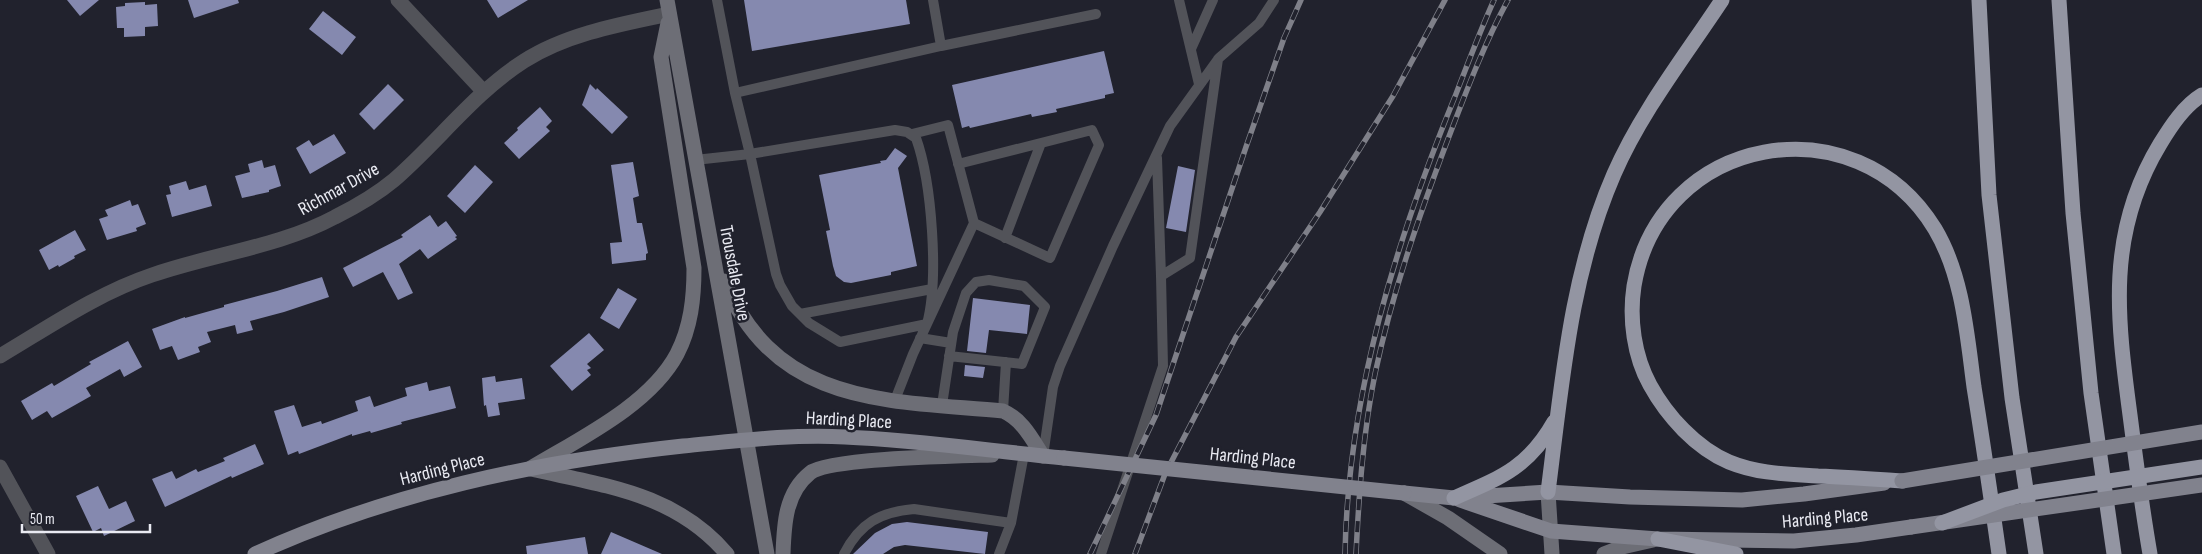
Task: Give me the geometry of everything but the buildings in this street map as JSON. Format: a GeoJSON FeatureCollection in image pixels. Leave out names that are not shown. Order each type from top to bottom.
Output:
{"type":"FeatureCollection","features":[{"type":"Feature","properties":{"kind":"highway"},"geometry":{"type":"LineString","coordinates":[[1548,492],[1568,338],[1579,277],[1604,197],[1644,118],[1722,0]]}},
{"type":"Feature","properties":{"kind":"highway"},"geometry":{"type":"LineString","coordinates":[[1979,0],[1989,195],[2012,398],[2036,554]]}},
{"type":"Feature","properties":{"kind":"highway"},"geometry":{"type":"LineString","coordinates":[[2059,0],[2073,213],[2090,384],[2114,554]]}},
{"type":"Feature","properties":{"kind":"highway"},"geometry":{"type":"LineString","coordinates":[[2150,554],[2120,332],[2120,258],[2130,212],[2147,168],[2174,123],[2202,95]]}},
{"type":"Feature","properties":{"kind":"highway"},"geometry":{"type":"LineString","coordinates":[[1902,481],[1771,473],[1739,466],[1716,455],[1686,432],[1658,399],[1647,379],[1636,346],[1632,313],[1636,279],[1646,246],[1663,215],[1700,179],[1728,163],[1759,152],[1805,149],[1832,152],[1859,161],[1896,183],[1918,205],[1943,246],[1960,300],[1999,554]]}},
{"type":"Feature","properties":{"kind":"highway"},"geometry":{"type":"LineString","coordinates":[[1454,498],[1496,480],[1527,459],[1545,439],[1558,416]]}},
{"type":"Feature","properties":{"kind":"highway"},"geometry":{"type":"LineString","coordinates":[[1942,523],[2003,500],[2036,492],[2202,467]]}},
{"type":"Feature","properties":{"kind":"highway"},"geometry":{"type":"LineString","coordinates":[[1658,539],[1736,554]]}},
{"type":"Feature","properties":{"kind":"main road","name":"Harding Place"},"geometry":{"type":"LineString","coordinates":[[255,554],[332,522],[386,504],[464,482],[529,468],[662,449],[807,436],[845,436],[1454,498],[1548,492],[1676,499],[1742,500],[1902,481],[2202,432]]}},
{"type":"Feature","properties":{"kind":"main road","name":"Harding Place"},"geometry":{"type":"LineString","coordinates":[[1454,498],[1551,532],[1658,539],[1794,541],[1856,535],[2202,485]]}},
{"type":"Feature","properties":{"kind":"street"},"geometry":{"type":"LineString","coordinates":[[398,0],[484,92]]}},
{"type":"Feature","properties":{"kind":"street"},"geometry":{"type":"LineString","coordinates":[[529,468],[584,436],[635,401],[671,364],[687,329],[694,297],[694,268],[661,57],[668,7]]}},
{"type":"Feature","properties":{"kind":"street","name":"Richmar Drive"},"geometry":{"type":"LineString","coordinates":[[0,356],[118,288],[152,274],[299,232],[335,218],[372,196],[394,180],[484,92],[525,60],[544,51],[668,7]]}},
{"type":"Feature","properties":{"kind":"street","name":"Trousdale Drive"},"geometry":{"type":"LineString","coordinates":[[668,7],[712,254],[748,441],[766,554]]}},
{"type":"Feature","properties":{"kind":"street"},"geometry":{"type":"LineString","coordinates":[[712,254],[741,316],[761,341],[797,371],[839,390],[872,398],[1004,411],[1015,417],[1022,424],[1043,456]]}},
{"type":"Feature","properties":{"kind":"street"},"geometry":{"type":"LineString","coordinates":[[783,554],[784,527],[790,501],[801,482],[819,468],[866,462],[1019,454]]}},
{"type":"Feature","properties":{"kind":"street"},"geometry":{"type":"LineString","coordinates":[[0,467],[48,554]]}},
{"type":"Feature","properties":{"kind":"street"},"geometry":{"type":"LineString","coordinates":[[529,468],[613,488],[663,504],[691,520],[716,540],[727,554]]}},
{"type":"Feature","properties":{"kind":"street"},"geometry":{"type":"LineString","coordinates":[[1548,492],[1552,554]]}},
{"type":"Feature","properties":{"kind":"street"},"geometry":{"type":"LineString","coordinates":[[1404,493],[1448,518],[1500,554]]}},
{"type":"Feature","properties":{"kind":"street"},"geometry":{"type":"LineString","coordinates":[[1604,554],[1622,547],[1658,539]]}},
{"type":"Feature","properties":{"kind":"lane"},"geometry":{"type":"LineString","coordinates":[[717,0],[735,93],[776,274],[784,294],[800,314],[813,326],[840,342],[927,324]]}},
{"type":"Feature","properties":{"kind":"lane"},"geometry":{"type":"LineString","coordinates":[[933,0],[941,46]]}},
{"type":"Feature","properties":{"kind":"lane"},"geometry":{"type":"LineString","coordinates":[[1179,0],[1199,84]]}},
{"type":"Feature","properties":{"kind":"lane"},"geometry":{"type":"LineString","coordinates":[[1191,49],[1212,0]]}},
{"type":"Feature","properties":{"kind":"lane"},"geometry":{"type":"LineString","coordinates":[[1043,456],[1053,387],[1060,366],[1106,262],[1170,126],[1218,58],[1259,23],[1274,0]]}},
{"type":"Feature","properties":{"kind":"lane"},"geometry":{"type":"LineString","coordinates":[[735,93],[941,46],[1096,14]]}},
{"type":"Feature","properties":{"kind":"lane"},"geometry":{"type":"LineString","coordinates":[[1161,276],[1190,258],[1218,58]]}},
{"type":"Feature","properties":{"kind":"lane"},"geometry":{"type":"LineString","coordinates":[[695,160],[750,154],[895,130],[912,134],[948,125],[974,223],[920,338],[895,400]]}},
{"type":"Feature","properties":{"kind":"lane"},"geometry":{"type":"LineString","coordinates":[[958,164],[1092,130],[1099,145],[1050,258],[974,223]]}},
{"type":"Feature","properties":{"kind":"lane"},"geometry":{"type":"LineString","coordinates":[[912,134],[916,138],[925,170],[932,289],[932,304],[927,324]]}},
{"type":"Feature","properties":{"kind":"lane"},"geometry":{"type":"LineString","coordinates":[[1005,238],[1041,143]]}},
{"type":"Feature","properties":{"kind":"lane"},"geometry":{"type":"LineString","coordinates":[[1101,554],[1163,366],[1157,155]]}},
{"type":"Feature","properties":{"kind":"lane"},"geometry":{"type":"LineString","coordinates":[[942,405],[949,356],[953,332],[966,293],[976,282],[990,280],[1024,286],[1045,307],[1022,364],[949,356]]}},
{"type":"Feature","properties":{"kind":"lane"},"geometry":{"type":"LineString","coordinates":[[800,314],[932,289]]}},
{"type":"Feature","properties":{"kind":"lane"},"geometry":{"type":"LineString","coordinates":[[920,338],[951,343]]}},
{"type":"Feature","properties":{"kind":"lane"},"geometry":{"type":"LineString","coordinates":[[1004,411],[1006,362]]}},
{"type":"Feature","properties":{"kind":"lane"},"geometry":{"type":"LineString","coordinates":[[999,554],[1011,524],[1019,454]]}},
{"type":"Feature","properties":{"kind":"lane"},"geometry":{"type":"LineString","coordinates":[[844,554],[852,538],[863,526],[871,521],[904,510],[914,509],[1011,524]]}},
{"type":"Feature","properties":{"kind":"railway"},"geometry":{"type":"LineString","coordinates":[[1090,554],[1156,415],[1284,38],[1301,0]]}},
{"type":"Feature","properties":{"kind":"railway"},"geometry":{"type":"LineString","coordinates":[[1135,554],[1165,474],[1236,337],[1320,212],[1393,96],[1445,0]]}},
{"type":"Feature","properties":{"kind":"railway"},"geometry":{"type":"LineString","coordinates":[[1345,554],[1348,494],[1355,435],[1379,319],[1395,262],[1434,149],[1494,0]]}},
{"type":"Feature","properties":{"kind":"railway"},"geometry":{"type":"LineString","coordinates":[[1356,554],[1360,486],[1367,419],[1375,374],[1398,284],[1448,139],[1483,51],[1508,0]]}}]}
